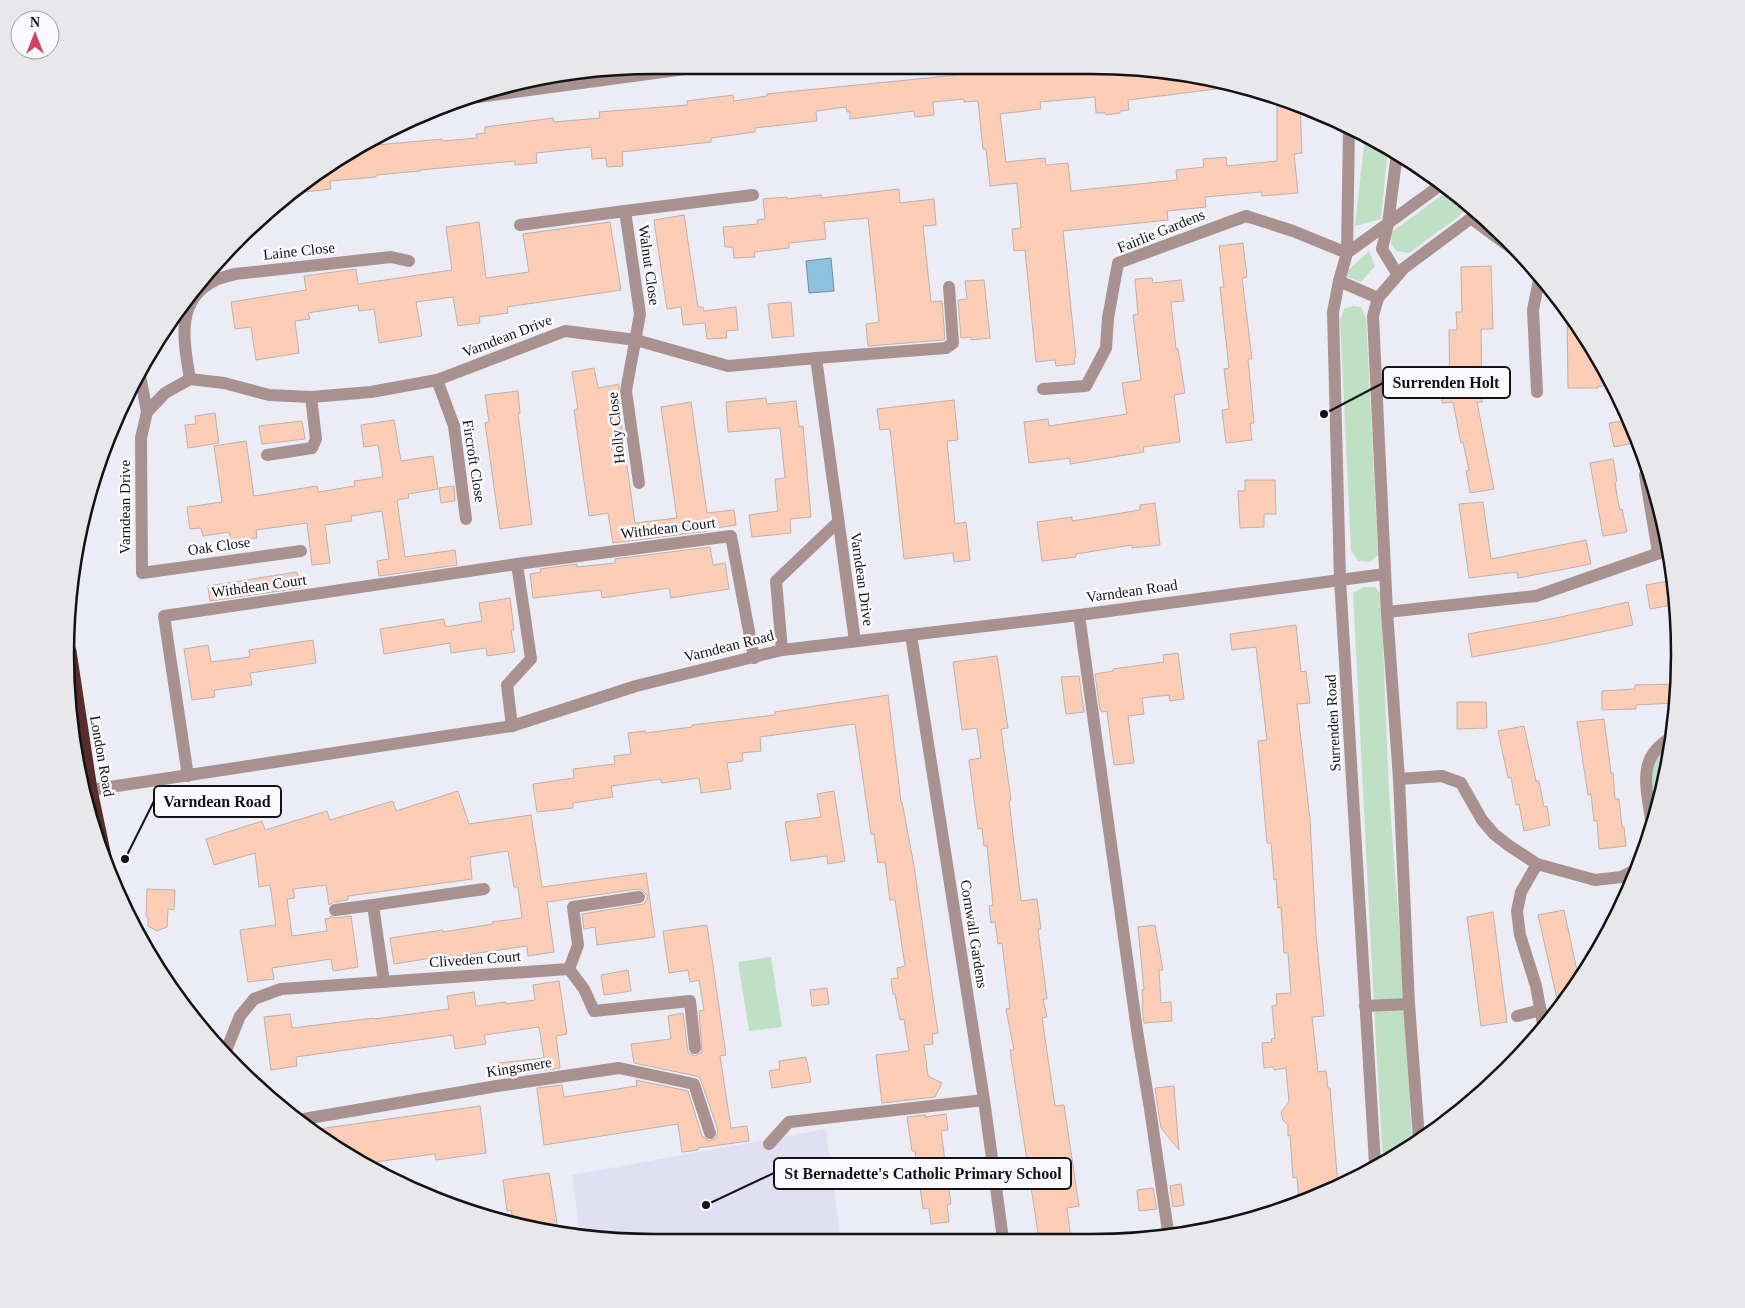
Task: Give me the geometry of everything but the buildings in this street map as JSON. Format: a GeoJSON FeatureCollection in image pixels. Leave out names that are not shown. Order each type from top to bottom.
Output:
{"type":"FeatureCollection","features":[{"type":"Feature","properties":{"kind":"highway","name":"London Road"},"geometry":{"type":"LineString","coordinates":[[75,690],[89,784]]}},
{"type":"Feature","properties":{"kind":"street"},"geometry":{"type":"LineString","coordinates":[[508,93],[646,74]]}},
{"type":"Feature","properties":{"kind":"street","name":"Surrenden Road"},"geometry":{"type":"LineString","coordinates":[[1349,134],[1347,253],[1332,312],[1340,579],[1375,1160]]}},
{"type":"Feature","properties":{"kind":"street"},"geometry":{"type":"LineString","coordinates":[[1396,161],[1388,224],[1382,249],[1398,275]]}},
{"type":"Feature","properties":{"kind":"street"},"geometry":{"type":"LineString","coordinates":[[1347,253],[1436,188]]}},
{"type":"Feature","properties":{"kind":"street"},"geometry":{"type":"LineString","coordinates":[[625,211],[753,196]]}},
{"type":"Feature","properties":{"kind":"street","name":"Walnut Close"},"geometry":{"type":"LineString","coordinates":[[520,225],[625,211],[640,314],[636,340]]}},
{"type":"Feature","properties":{"kind":"street","name":"Fairlie Gardens"},"geometry":{"type":"LineString","coordinates":[[1043,389],[1086,386],[1106,348],[1108,318],[1118,263],[1246,216],[1293,231],[1347,253]]}},
{"type":"Feature","properties":{"kind":"street"},"geometry":{"type":"LineString","coordinates":[[1418,1132],[1408,1004],[1373,316],[1378,298],[1404,268],[1473,217]]}},
{"type":"Feature","properties":{"kind":"street","name":"Laine Close"},"geometry":{"type":"LineString","coordinates":[[206,286],[216,280],[235,274],[391,257],[409,261]]}},
{"type":"Feature","properties":{"kind":"street"},"geometry":{"type":"LineString","coordinates":[[1339,281],[1378,298]]}},
{"type":"Feature","properties":{"kind":"street"},"geometry":{"type":"LineString","coordinates":[[1537,392],[1533,310],[1538,285]]}},
{"type":"Feature","properties":{"kind":"street"},"geometry":{"type":"LineString","coordinates":[[816,358],[946,348],[953,343],[949,287]]}},
{"type":"Feature","properties":{"kind":"street","name":"Laine Close"},"geometry":{"type":"LineString","coordinates":[[189,308],[184,320],[183,340],[190,379]]}},
{"type":"Feature","properties":{"kind":"street","name":"Varndean Drive"},"geometry":{"type":"LineString","coordinates":[[190,379],[224,383],[268,395],[311,397],[371,392],[437,380],[565,331],[636,340],[728,366],[816,358],[854,641]]}},
{"type":"Feature","properties":{"kind":"street","name":"Holly Close"},"geometry":{"type":"LineString","coordinates":[[636,340],[626,391],[639,484]]}},
{"type":"Feature","properties":{"kind":"street"},"geometry":{"type":"LineString","coordinates":[[147,412],[165,393],[190,379]]}},
{"type":"Feature","properties":{"kind":"street","name":"Fircroft Close"},"geometry":{"type":"LineString","coordinates":[[437,380],[454,426],[466,519]]}},
{"type":"Feature","properties":{"kind":"street","name":"Varndean Drive"},"geometry":{"type":"LineString","coordinates":[[141,383],[147,412],[141,438],[142,573]]}},
{"type":"Feature","properties":{"kind":"street"},"geometry":{"type":"LineString","coordinates":[[267,455],[312,448],[316,439],[311,397]]}},
{"type":"Feature","properties":{"kind":"street","name":"Varndean Drive"},"geometry":{"type":"LineString","coordinates":[[782,650],[776,581],[838,522]]}},
{"type":"Feature","properties":{"kind":"street","name":"Withdean Court"},"geometry":{"type":"LineString","coordinates":[[188,776],[164,616],[517,564],[731,536],[754,658]]}},
{"type":"Feature","properties":{"kind":"street","name":"Oak Close"},"geometry":{"type":"LineString","coordinates":[[142,573],[301,550]]}},
{"type":"Feature","properties":{"kind":"street"},"geometry":{"type":"LineString","coordinates":[[1387,612],[1536,596],[1662,551]]}},
{"type":"Feature","properties":{"kind":"street"},"geometry":{"type":"LineString","coordinates":[[512,726],[507,685],[531,659],[517,564]]}},
{"type":"Feature","properties":{"kind":"street","name":"Varndean Road"},"geometry":{"type":"LineString","coordinates":[[91,790],[512,726],[636,686],[782,650],[1079,615],[1385,574]]}},
{"type":"Feature","properties":{"kind":"street"},"geometry":{"type":"LineString","coordinates":[[1079,615],[1138,1037],[1168,1229]]}},
{"type":"Feature","properties":{"kind":"street","name":"Cornwall Gardens"},"geometry":{"type":"LineString","coordinates":[[911,635],[984,1100],[1002,1234]]}},
{"type":"Feature","properties":{"kind":"street"},"geometry":{"type":"LineString","coordinates":[[1649,811],[1645,785],[1646,772],[1656,749],[1664,743]]}},
{"type":"Feature","properties":{"kind":"street"},"geometry":{"type":"LineString","coordinates":[[1398,779],[1442,776],[1461,783],[1482,820],[1494,834],[1537,864],[1595,880],[1621,877],[1628,874]]}},
{"type":"Feature","properties":{"kind":"street"},"geometry":{"type":"LineString","coordinates":[[1537,864],[1521,892],[1517,912],[1520,935],[1536,986],[1542,1018]]}},
{"type":"Feature","properties":{"kind":"street"},"geometry":{"type":"LineString","coordinates":[[335,910],[484,889]]}},
{"type":"Feature","properties":{"kind":"street"},"geometry":{"type":"LineString","coordinates":[[639,897],[573,907],[578,945],[570,969],[584,989],[594,1011],[690,1001],[694,1048]]}},
{"type":"Feature","properties":{"kind":"street"},"geometry":{"type":"LineString","coordinates":[[373,905],[384,982]]}},
{"type":"Feature","properties":{"kind":"street","name":"Cliveden Court"},"geometry":{"type":"LineString","coordinates":[[227,1047],[240,1016],[254,999],[282,989],[570,969]]}},
{"type":"Feature","properties":{"kind":"street"},"geometry":{"type":"LineString","coordinates":[[1365,1006],[1408,1004]]}},
{"type":"Feature","properties":{"kind":"street"},"geometry":{"type":"LineString","coordinates":[[1517,1016],[1541,1010]]}},
{"type":"Feature","properties":{"kind":"street","name":"Kingsmere"},"geometry":{"type":"LineString","coordinates":[[307,1118],[619,1068],[694,1084],[710,1133]]}},
{"type":"Feature","properties":{"kind":"street"},"geometry":{"type":"LineString","coordinates":[[769,1144],[789,1122],[984,1100]]}},
{"type":"Feature","properties":{"kind":"shaded area"},"geometry":{"type":"Polygon","coordinates":[[[826,1129],[840,1234],[654,1234],[579,1229],[572,1175],[826,1129]]]}},
{"type":"Feature","properties":{"kind":"green space"},"geometry":{"type":"Polygon","coordinates":[[[1364,142],[1387,155],[1381,219],[1355,226],[1364,142]]]}},
{"type":"Feature","properties":{"kind":"green space"},"geometry":{"type":"Polygon","coordinates":[[[1444,194],[1465,210],[1409,253],[1397,251],[1391,244],[1392,232],[1444,194]]]}},
{"type":"Feature","properties":{"kind":"green space"},"geometry":{"type":"Polygon","coordinates":[[[1369,251],[1375,266],[1361,282],[1343,275],[1369,251]]]}},
{"type":"Feature","properties":{"kind":"green space"},"geometry":{"type":"Polygon","coordinates":[[[1353,306],[1361,307],[1366,317],[1378,555],[1370,562],[1358,561],[1351,550],[1340,320],[1344,309],[1353,306]]]}},
{"type":"Feature","properties":{"kind":"green space"},"geometry":{"type":"Polygon","coordinates":[[[1364,587],[1375,587],[1381,594],[1389,792],[1404,993],[1412,1137],[1383,1156],[1371,947],[1353,593],[1364,587]]]}},
{"type":"Feature","properties":{"kind":"green space"},"geometry":{"type":"Polygon","coordinates":[[[1663,751],[1650,808],[1646,772],[1663,751]]]}},
{"type":"Feature","properties":{"kind":"green space"},"geometry":{"type":"Polygon","coordinates":[[[771,957],[782,1027],[749,1031],[738,962],[771,957]]]}},
{"type":"Feature","properties":{"kind":"water"},"geometry":{"type":"Polygon","coordinates":[[[831,258],[834,291],[809,293],[806,261],[831,258]]]}},
{"type":"Feature","properties":{"kind":"place","name":"Surrenden Holt"},"geometry":{"type":"Point","coordinates":[1324,414]}},
{"type":"Feature","properties":{"kind":"place","name":"Varndean Road"},"geometry":{"type":"Point","coordinates":[125,859]}},
{"type":"Feature","properties":{"kind":"place","name":"St Bernadette's Catholic Primary School"},"geometry":{"type":"Point","coordinates":[706,1205]}}]}
